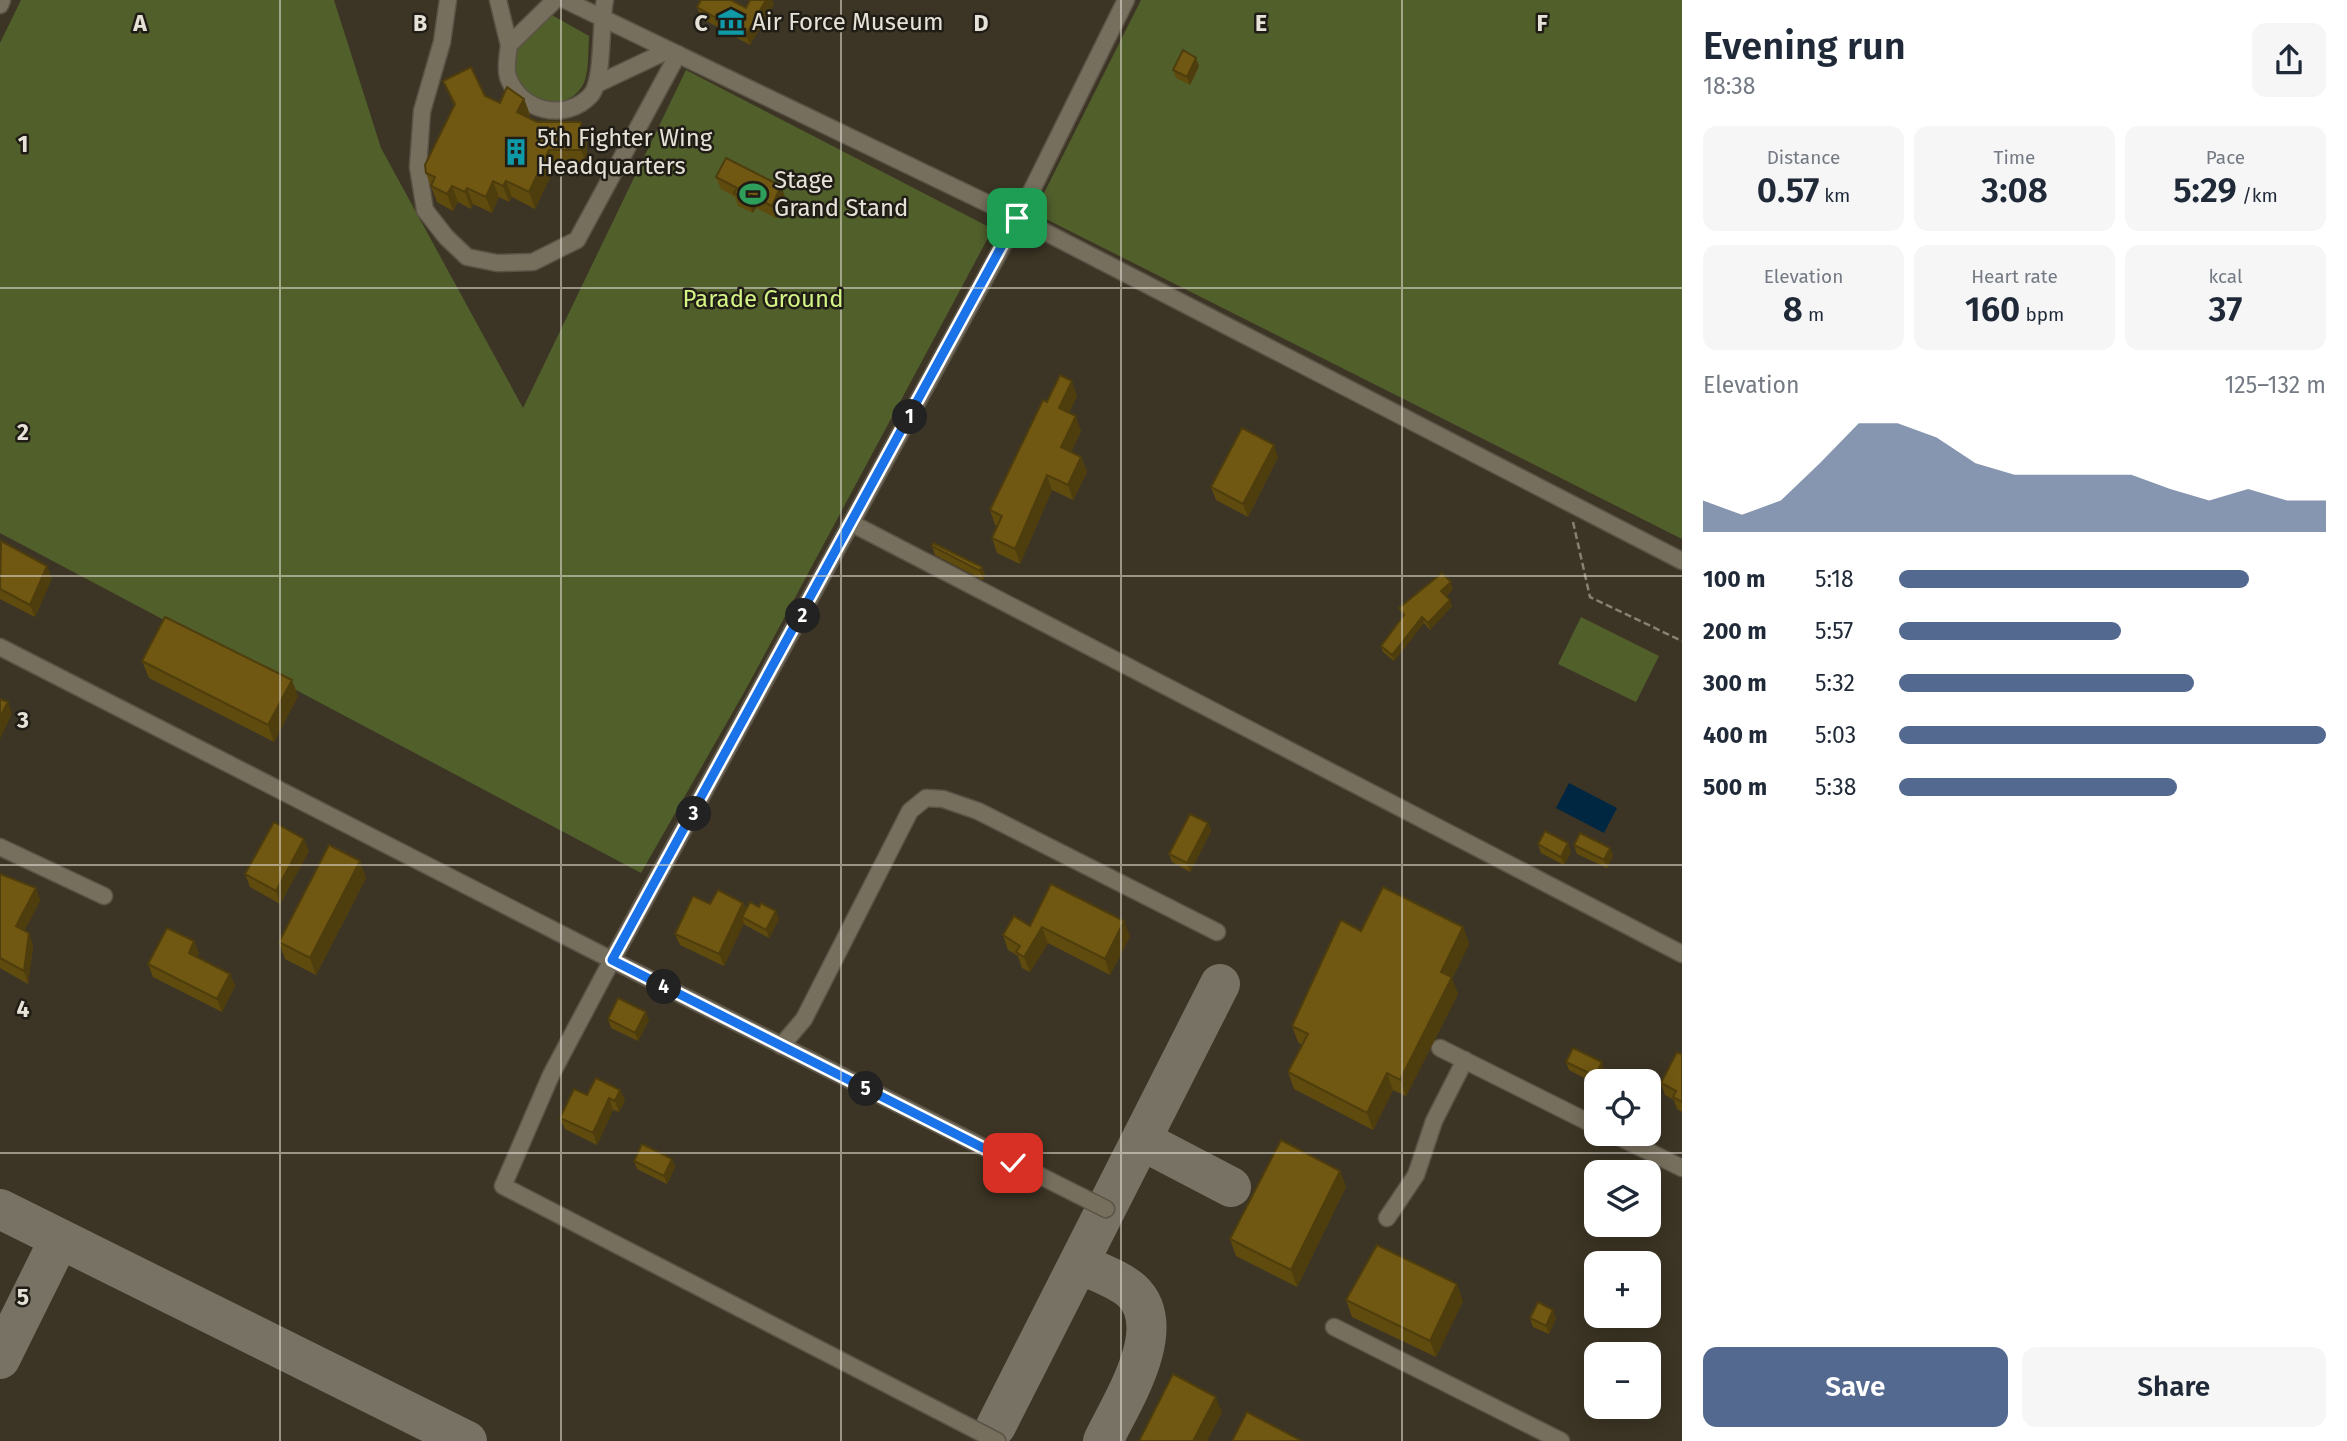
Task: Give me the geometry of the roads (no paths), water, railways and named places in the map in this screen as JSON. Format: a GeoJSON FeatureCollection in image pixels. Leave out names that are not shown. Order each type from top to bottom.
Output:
{"type":"FeatureCollection","features":[{"type":"Feature","properties":{"kind":"lane"},"geometry":{"type":"LineString","coordinates":[[0,5],[2,0]]}},
{"type":"Feature","properties":{"kind":"lane"},"geometry":{"type":"LineString","coordinates":[[448,0],[442,42],[422,111],[418,167],[425,210],[446,237],[467,257],[497,262],[533,262],[577,240],[673,52]]}},
{"type":"Feature","properties":{"kind":"lane"},"geometry":{"type":"LineString","coordinates":[[498,0],[509,45],[507,74],[515,93],[540,110],[556,110],[580,103],[591,94],[597,84],[600,19],[605,0]]}},
{"type":"Feature","properties":{"kind":"lane"},"geometry":{"type":"LineString","coordinates":[[509,45],[555,0]]}},
{"type":"Feature","properties":{"kind":"lane"},"geometry":{"type":"LineString","coordinates":[[565,0],[1017,218],[1682,561]]}},
{"type":"Feature","properties":{"kind":"lane"},"geometry":{"type":"LineString","coordinates":[[997,1441],[503,1186],[551,1075],[1017,218],[1126,0]]}},
{"type":"Feature","properties":{"kind":"lane"},"geometry":{"type":"LineString","coordinates":[[597,84],[673,52]]}},
{"type":"Feature","properties":{"kind":"lane"},"geometry":{"type":"LineString","coordinates":[[853,524],[1682,954]]}},
{"type":"Feature","properties":{"kind":"lane"},"geometry":{"type":"LineString","coordinates":[[0,647],[1105,1209]]}},
{"type":"Feature","properties":{"kind":"lane"},"geometry":{"type":"LineString","coordinates":[[781,1046],[804,1019],[910,811],[926,798],[943,799],[978,811],[1217,932]]}},
{"type":"Feature","properties":{"kind":"lane"},"geometry":{"type":"LineString","coordinates":[[0,847],[104,896]]}},
{"type":"Feature","properties":{"kind":"lane"},"geometry":{"type":"LineString","coordinates":[[1440,1048],[1584,1120]]}},
{"type":"Feature","properties":{"kind":"lane"},"geometry":{"type":"LineString","coordinates":[[1387,1218],[1416,1175],[1434,1121],[1465,1060]]}},
{"type":"Feature","properties":{"kind":"lane"},"geometry":{"type":"LineString","coordinates":[[1637,1146],[1682,1168]]}},
{"type":"Feature","properties":{"kind":"lane"},"geometry":{"type":"LineString","coordinates":[[1334,1327],[1561,1441]]}},
{"type":"Feature","properties":{"kind":"water"},"geometry":{"type":"Polygon","coordinates":[[[1569,783],[1617,808],[1604,833],[1556,808],[1569,783]]]}},
{"type":"Feature","properties":{"kind":"place","name":"Air Force Museum"},"geometry":{"type":"Point","coordinates":[731,22]}},
{"type":"Feature","properties":{"kind":"place","name":"5th Fighter Wing Headquarters"},"geometry":{"type":"Point","coordinates":[516,152]}},
{"type":"Feature","properties":{"kind":"place","name":"Stage Grand Stand"},"geometry":{"type":"Point","coordinates":[753,194]}},
{"type":"Feature","properties":{"kind":"park label","name":"Parade Ground"},"geometry":{"type":"Point","coordinates":[763,299]}}]}
